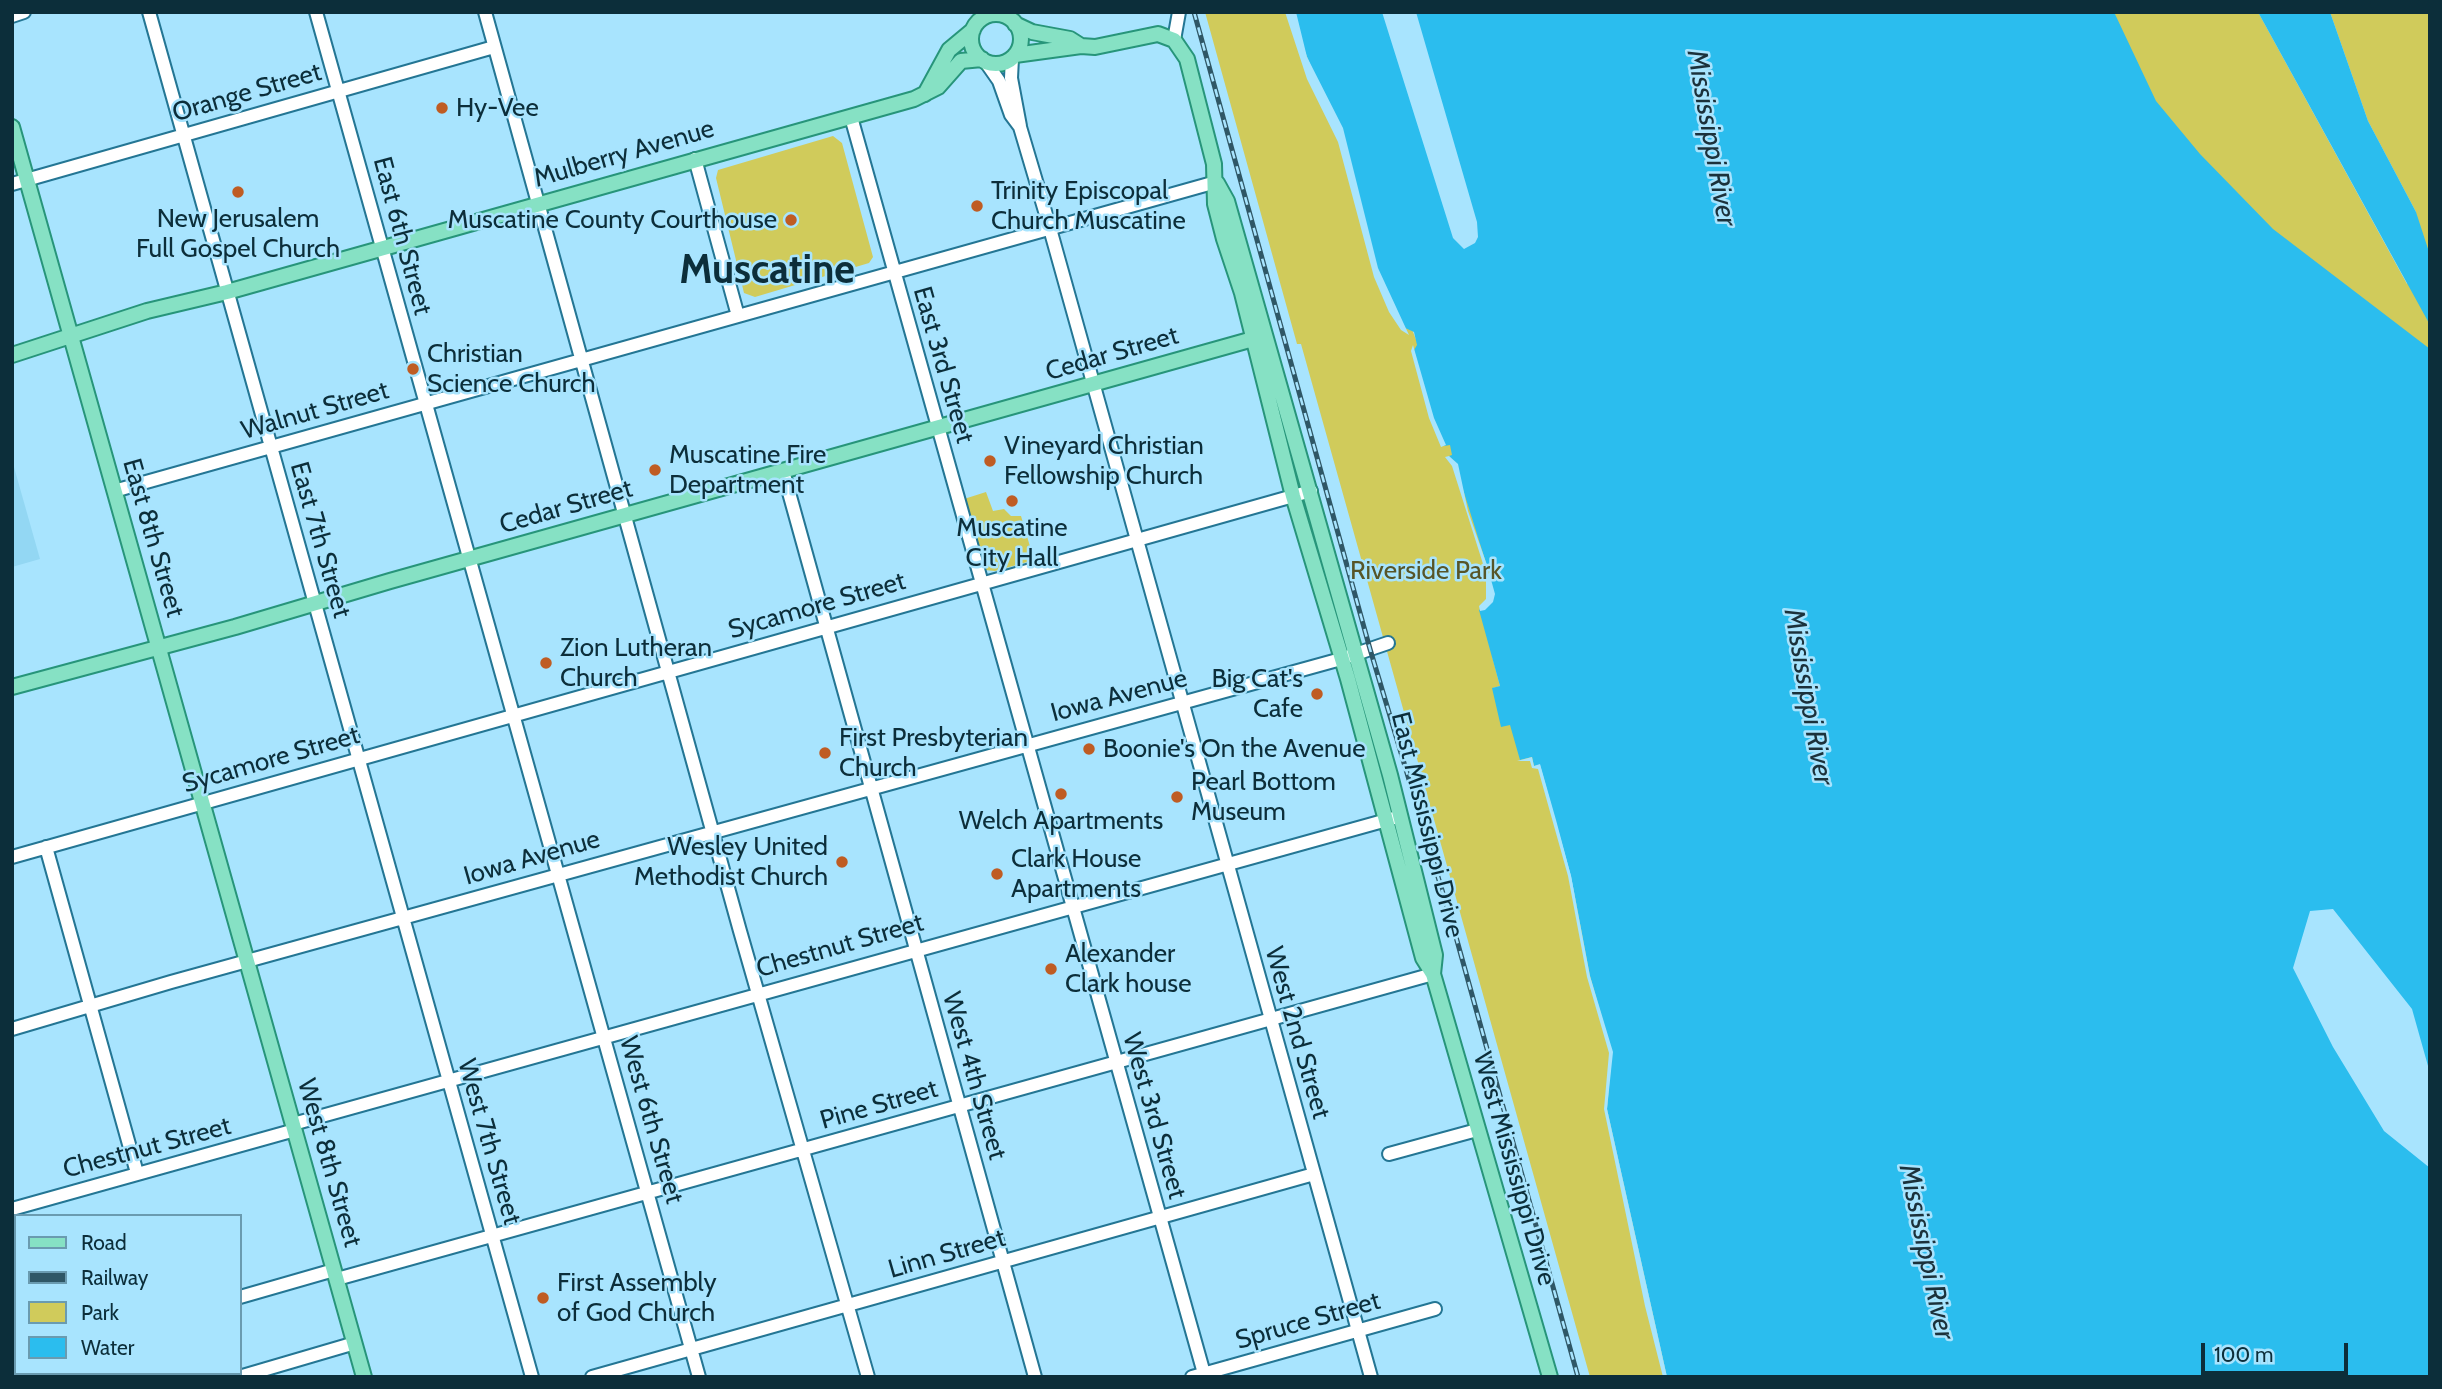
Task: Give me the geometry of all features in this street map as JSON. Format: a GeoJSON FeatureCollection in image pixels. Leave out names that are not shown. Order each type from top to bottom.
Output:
{"type":"FeatureCollection","features":[{"type":"Feature","properties":{"kind":"main road"},"geometry":{"type":"LineString","coordinates":[[925,94],[949,50],[976,22],[987,16],[1001,14],[1032,32],[1070,39],[1081,46]]}},
{"type":"Feature","properties":{"kind":"main road"},"geometry":{"type":"LineString","coordinates":[[976,22],[971,43],[983,60],[999,64],[1014,56],[1081,46],[1095,47],[1147,35],[1158,34],[1174,40]]}},
{"type":"Feature","properties":{"kind":"main road"},"geometry":{"type":"LineString","coordinates":[[1014,56],[1020,37],[1015,24]]}},
{"type":"Feature","properties":{"kind":"main road","name":"East Mississippi Drive"},"geometry":{"type":"LineString","coordinates":[[1174,40],[1182,49],[1190,71],[1216,182],[1218,216],[1293,496],[1342,659],[1423,958],[1433,974]]}},
{"type":"Feature","properties":{"kind":"main road","name":"Mulberry Avenue"},"geometry":{"type":"LineString","coordinates":[[12,355],[147,311],[227,292],[851,117],[925,94],[938,87],[961,61],[983,60]]}},
{"type":"Feature","properties":{"kind":"main road","name":"East 8th Street"},"geometry":{"type":"LineString","coordinates":[[12,127],[20,182],[71,335],[247,962]]}},
{"type":"Feature","properties":{"kind":"main road","name":"East Mississippi Drive"},"geometry":{"type":"LineString","coordinates":[[1216,182],[1227,201],[1401,816],[1434,955],[1433,974]]}},
{"type":"Feature","properties":{"kind":"main road","name":"Cedar Street"},"geometry":{"type":"LineString","coordinates":[[12,687],[1253,340]]}},
{"type":"Feature","properties":{"kind":"main road","name":"West 8th Street"},"geometry":{"type":"LineString","coordinates":[[247,962],[364,1377]]}},
{"type":"Feature","properties":{"kind":"main road","name":"West Mississippi Drive"},"geometry":{"type":"LineString","coordinates":[[1433,974],[1549,1377]]}},
{"type":"Feature","properties":{"kind":"street"},"geometry":{"type":"LineString","coordinates":[[12,16],[24,12]]}},
{"type":"Feature","properties":{"kind":"street","name":"East 7th Street"},"geometry":{"type":"LineString","coordinates":[[149,12],[403,919]]}},
{"type":"Feature","properties":{"kind":"street","name":"East 6th Street"},"geometry":{"type":"LineString","coordinates":[[316,12],[559,875]]}},
{"type":"Feature","properties":{"kind":"street"},"geometry":{"type":"LineString","coordinates":[[485,12],[868,1377]]}},
{"type":"Feature","properties":{"kind":"street"},"geometry":{"type":"LineString","coordinates":[[1174,40],[1179,12]]}},
{"type":"Feature","properties":{"kind":"street","name":"Orange Street"},"geometry":{"type":"LineString","coordinates":[[20,182],[494,47]]}},
{"type":"Feature","properties":{"kind":"street"},"geometry":{"type":"LineString","coordinates":[[1014,56],[1011,78],[1020,127]]}},
{"type":"Feature","properties":{"kind":"street"},"geometry":{"type":"LineString","coordinates":[[983,60],[999,81],[1011,115],[1020,127]]}},
{"type":"Feature","properties":{"kind":"street","name":"East 3rd Street"},"geometry":{"type":"LineString","coordinates":[[851,117],[1026,746]]}},
{"type":"Feature","properties":{"kind":"street","name":"West 2nd Street"},"geometry":{"type":"LineString","coordinates":[[1020,127],[1371,1377]]}},
{"type":"Feature","properties":{"kind":"street"},"geometry":{"type":"LineString","coordinates":[[695,159],[738,316]]}},
{"type":"Feature","properties":{"kind":"street","name":"Walnut Street"},"geometry":{"type":"LineString","coordinates":[[114,491],[1216,182]]}},
{"type":"Feature","properties":{"kind":"street","name":"West 4th Street"},"geometry":{"type":"LineString","coordinates":[[783,471],[1035,1377]]}},
{"type":"Feature","properties":{"kind":"street","name":"Sycamore Street"},"geometry":{"type":"LineString","coordinates":[[12,857],[1311,491]]}},
{"type":"Feature","properties":{"kind":"street","name":"Iowa Avenue"},"geometry":{"type":"LineString","coordinates":[[12,1029],[870,787],[1342,659],[1388,643]]}},
{"type":"Feature","properties":{"kind":"street","name":"West 3rd Street"},"geometry":{"type":"LineString","coordinates":[[1026,746],[1159,1217],[1200,1375]]}},
{"type":"Feature","properties":{"kind":"street","name":"Chestnut Street"},"geometry":{"type":"LineString","coordinates":[[12,1209],[449,1080],[1071,905],[1401,816]]}},
{"type":"Feature","properties":{"kind":"street"},"geometry":{"type":"LineString","coordinates":[[46,847],[93,1006],[137,1173]]}},
{"type":"Feature","properties":{"kind":"street","name":"West 6th Street"},"geometry":{"type":"LineString","coordinates":[[559,875],[699,1377]]}},
{"type":"Feature","properties":{"kind":"street","name":"West 7th Street"},"geometry":{"type":"LineString","coordinates":[[403,919],[532,1377]]}},
{"type":"Feature","properties":{"kind":"street","name":"Pine Street"},"geometry":{"type":"LineString","coordinates":[[242,1297],[493,1237],[1433,974]]}},
{"type":"Feature","properties":{"kind":"street"},"geometry":{"type":"LineString","coordinates":[[1389,1154],[1477,1130]]}},
{"type":"Feature","properties":{"kind":"street","name":"Linn Street"},"geometry":{"type":"LineString","coordinates":[[592,1377],[1314,1174]]}},
{"type":"Feature","properties":{"kind":"street","name":"Spruce Street"},"geometry":{"type":"LineString","coordinates":[[1200,1375],[1436,1309]]}},
{"type":"Feature","properties":{"kind":"street"},"geometry":{"type":"LineString","coordinates":[[239,1377],[355,1343]]}},
{"type":"Feature","properties":{"kind":"shaded area"},"geometry":{"type":"Polygon","coordinates":[[[12,460],[40,559],[12,567],[12,460]]]}},
{"type":"Feature","properties":{"kind":"green space","name":"Riverside Park"},"geometry":{"type":"Polygon","coordinates":[[[1205,12],[1289,12],[1441,406],[1503,446],[1492,656],[1500,686],[1493,688],[1523,709],[1556,820],[1613,1052],[1607,1109],[1667,1377],[1590,1377],[1301,344],[1297,344],[1205,12]]]}},
{"type":"Feature","properties":{"kind":"green space"},"geometry":{"type":"Polygon","coordinates":[[[2089,12],[2258,12],[2407,284],[2416,212],[2368,121],[2330,12],[2430,12],[2430,474],[2089,12]]]}},
{"type":"Feature","properties":{"kind":"green space"},"geometry":{"type":"Polygon","coordinates":[[[833,136],[842,143],[873,257],[869,263],[755,297],[744,293],[716,178],[718,170],[833,136]]]}},
{"type":"Feature","properties":{"kind":"green space"},"geometry":{"type":"Polygon","coordinates":[[[986,492],[993,511],[1004,509],[1011,516],[1021,516],[1034,560],[995,571],[985,570],[964,499],[986,492]]]}},
{"type":"Feature","properties":{"kind":"water","name":"Mississippi River"},"geometry":{"type":"Polygon","coordinates":[[[1289,12],[2114,12],[2156,101],[2200,154],[2273,229],[2430,349],[2430,1073],[2412,1009],[2333,909],[2310,911],[2293,968],[2333,1047],[2384,1131],[2430,1168],[2430,1377],[1667,1377],[1607,1109],[1612,1052],[1590,976],[1571,876],[1540,765],[1534,766],[1532,757],[1520,760],[1510,725],[1501,727],[1492,688],[1500,686],[1479,610],[1489,601],[1490,576],[1496,572],[1495,567],[1487,566],[1455,464],[1449,456],[1452,455],[1450,445],[1444,446],[1432,416],[1414,350],[1417,345],[1414,332],[1403,327],[1377,276],[1341,141],[1289,12]]]}},
{"type":"Feature","properties":{"kind":"water"},"geometry":{"type":"Polygon","coordinates":[[[2258,12],[2330,12],[2368,121],[2416,212],[2430,255],[2430,325],[2258,12]]]}},
{"type":"Feature","properties":{"kind":"pier"},"geometry":{"type":"Polygon","coordinates":[[[1285,12],[1296,12],[1307,57],[1343,128],[1378,268],[1409,335],[1401,330],[1389,312],[1374,277],[1338,142],[1307,79],[1285,12]]]}},
{"type":"Feature","properties":{"kind":"pier"},"geometry":{"type":"Polygon","coordinates":[[[1382,12],[1416,12],[1477,222],[1478,237],[1475,243],[1464,249],[1453,238],[1382,12]]]}},
{"type":"Feature","properties":{"kind":"pier"},"geometry":{"type":"Polygon","coordinates":[[[1413,345],[1434,418],[1446,445],[1441,447],[1429,418],[1411,351],[1413,345]]]}},
{"type":"Feature","properties":{"kind":"pier"},"geometry":{"type":"Polygon","coordinates":[[[1449,456],[1458,464],[1468,511],[1487,565],[1495,566],[1497,572],[1490,576],[1495,594],[1493,602],[1485,610],[1480,611],[1479,606],[1486,599],[1486,575],[1493,571],[1484,567],[1452,466],[1445,457],[1449,456]]]}},
{"type":"Feature","properties":{"kind":"pier"},"geometry":{"type":"Polygon","coordinates":[[[1532,757],[1534,766],[1540,764],[1556,820],[1571,876],[1590,976],[1613,1052],[1607,1109],[1667,1377],[1663,1377],[1645,1306],[1604,1109],[1609,1053],[1587,977],[1568,876],[1538,769],[1532,768],[1530,761],[1517,761],[1532,757]]]}},
{"type":"Feature","properties":{"kind":"railway"},"geometry":{"type":"LineString","coordinates":[[1194,12],[1370,649],[1456,937],[1578,1377]]}},
{"type":"Feature","properties":{"kind":"place","name":"Hy-Vee"},"geometry":{"type":"Point","coordinates":[442,108]}},
{"type":"Feature","properties":{"kind":"place","name":"New Jerusalem Full Gospel Church"},"geometry":{"type":"Point","coordinates":[238,192]}},
{"type":"Feature","properties":{"kind":"place","name":"Trinity Episcopal Church Muscatine"},"geometry":{"type":"Point","coordinates":[977,206]}},
{"type":"Feature","properties":{"kind":"place","name":"Muscatine County Courthouse"},"geometry":{"type":"Point","coordinates":[791,220]}},
{"type":"Feature","properties":{"kind":"place","name":"Christian Science Church"},"geometry":{"type":"Point","coordinates":[413,369]}},
{"type":"Feature","properties":{"kind":"place","name":"Vineyard Christian Fellowship Church"},"geometry":{"type":"Point","coordinates":[990,461]}},
{"type":"Feature","properties":{"kind":"place","name":"Muscatine Fire Department"},"geometry":{"type":"Point","coordinates":[655,470]}},
{"type":"Feature","properties":{"kind":"place","name":"Muscatine City Hall"},"geometry":{"type":"Point","coordinates":[1012,501]}},
{"type":"Feature","properties":{"kind":"place","name":"Zion Lutheran Church"},"geometry":{"type":"Point","coordinates":[546,663]}},
{"type":"Feature","properties":{"kind":"place","name":"Big Cat's Cafe"},"geometry":{"type":"Point","coordinates":[1317,694]}},
{"type":"Feature","properties":{"kind":"place","name":"Boonie's On the Avenue"},"geometry":{"type":"Point","coordinates":[1089,749]}},
{"type":"Feature","properties":{"kind":"place","name":"First Presbyterian Church"},"geometry":{"type":"Point","coordinates":[825,753]}},
{"type":"Feature","properties":{"kind":"place","name":"Welch Apartments"},"geometry":{"type":"Point","coordinates":[1061,794]}},
{"type":"Feature","properties":{"kind":"place","name":"Pearl Bottom Museum"},"geometry":{"type":"Point","coordinates":[1177,797]}},
{"type":"Feature","properties":{"kind":"place","name":"Wesley United Methodist Church"},"geometry":{"type":"Point","coordinates":[842,862]}},
{"type":"Feature","properties":{"kind":"place","name":"Clark House Apartments"},"geometry":{"type":"Point","coordinates":[997,874]}},
{"type":"Feature","properties":{"kind":"place","name":"Alexander Clark house"},"geometry":{"type":"Point","coordinates":[1051,969]}},
{"type":"Feature","properties":{"kind":"place","name":"First Assembly of God Church"},"geometry":{"type":"Point","coordinates":[543,1298]}},
{"type":"Feature","properties":{"kind":"district","name":"Muscatine"},"geometry":{"type":"Point","coordinates":[767,271]}}]}
